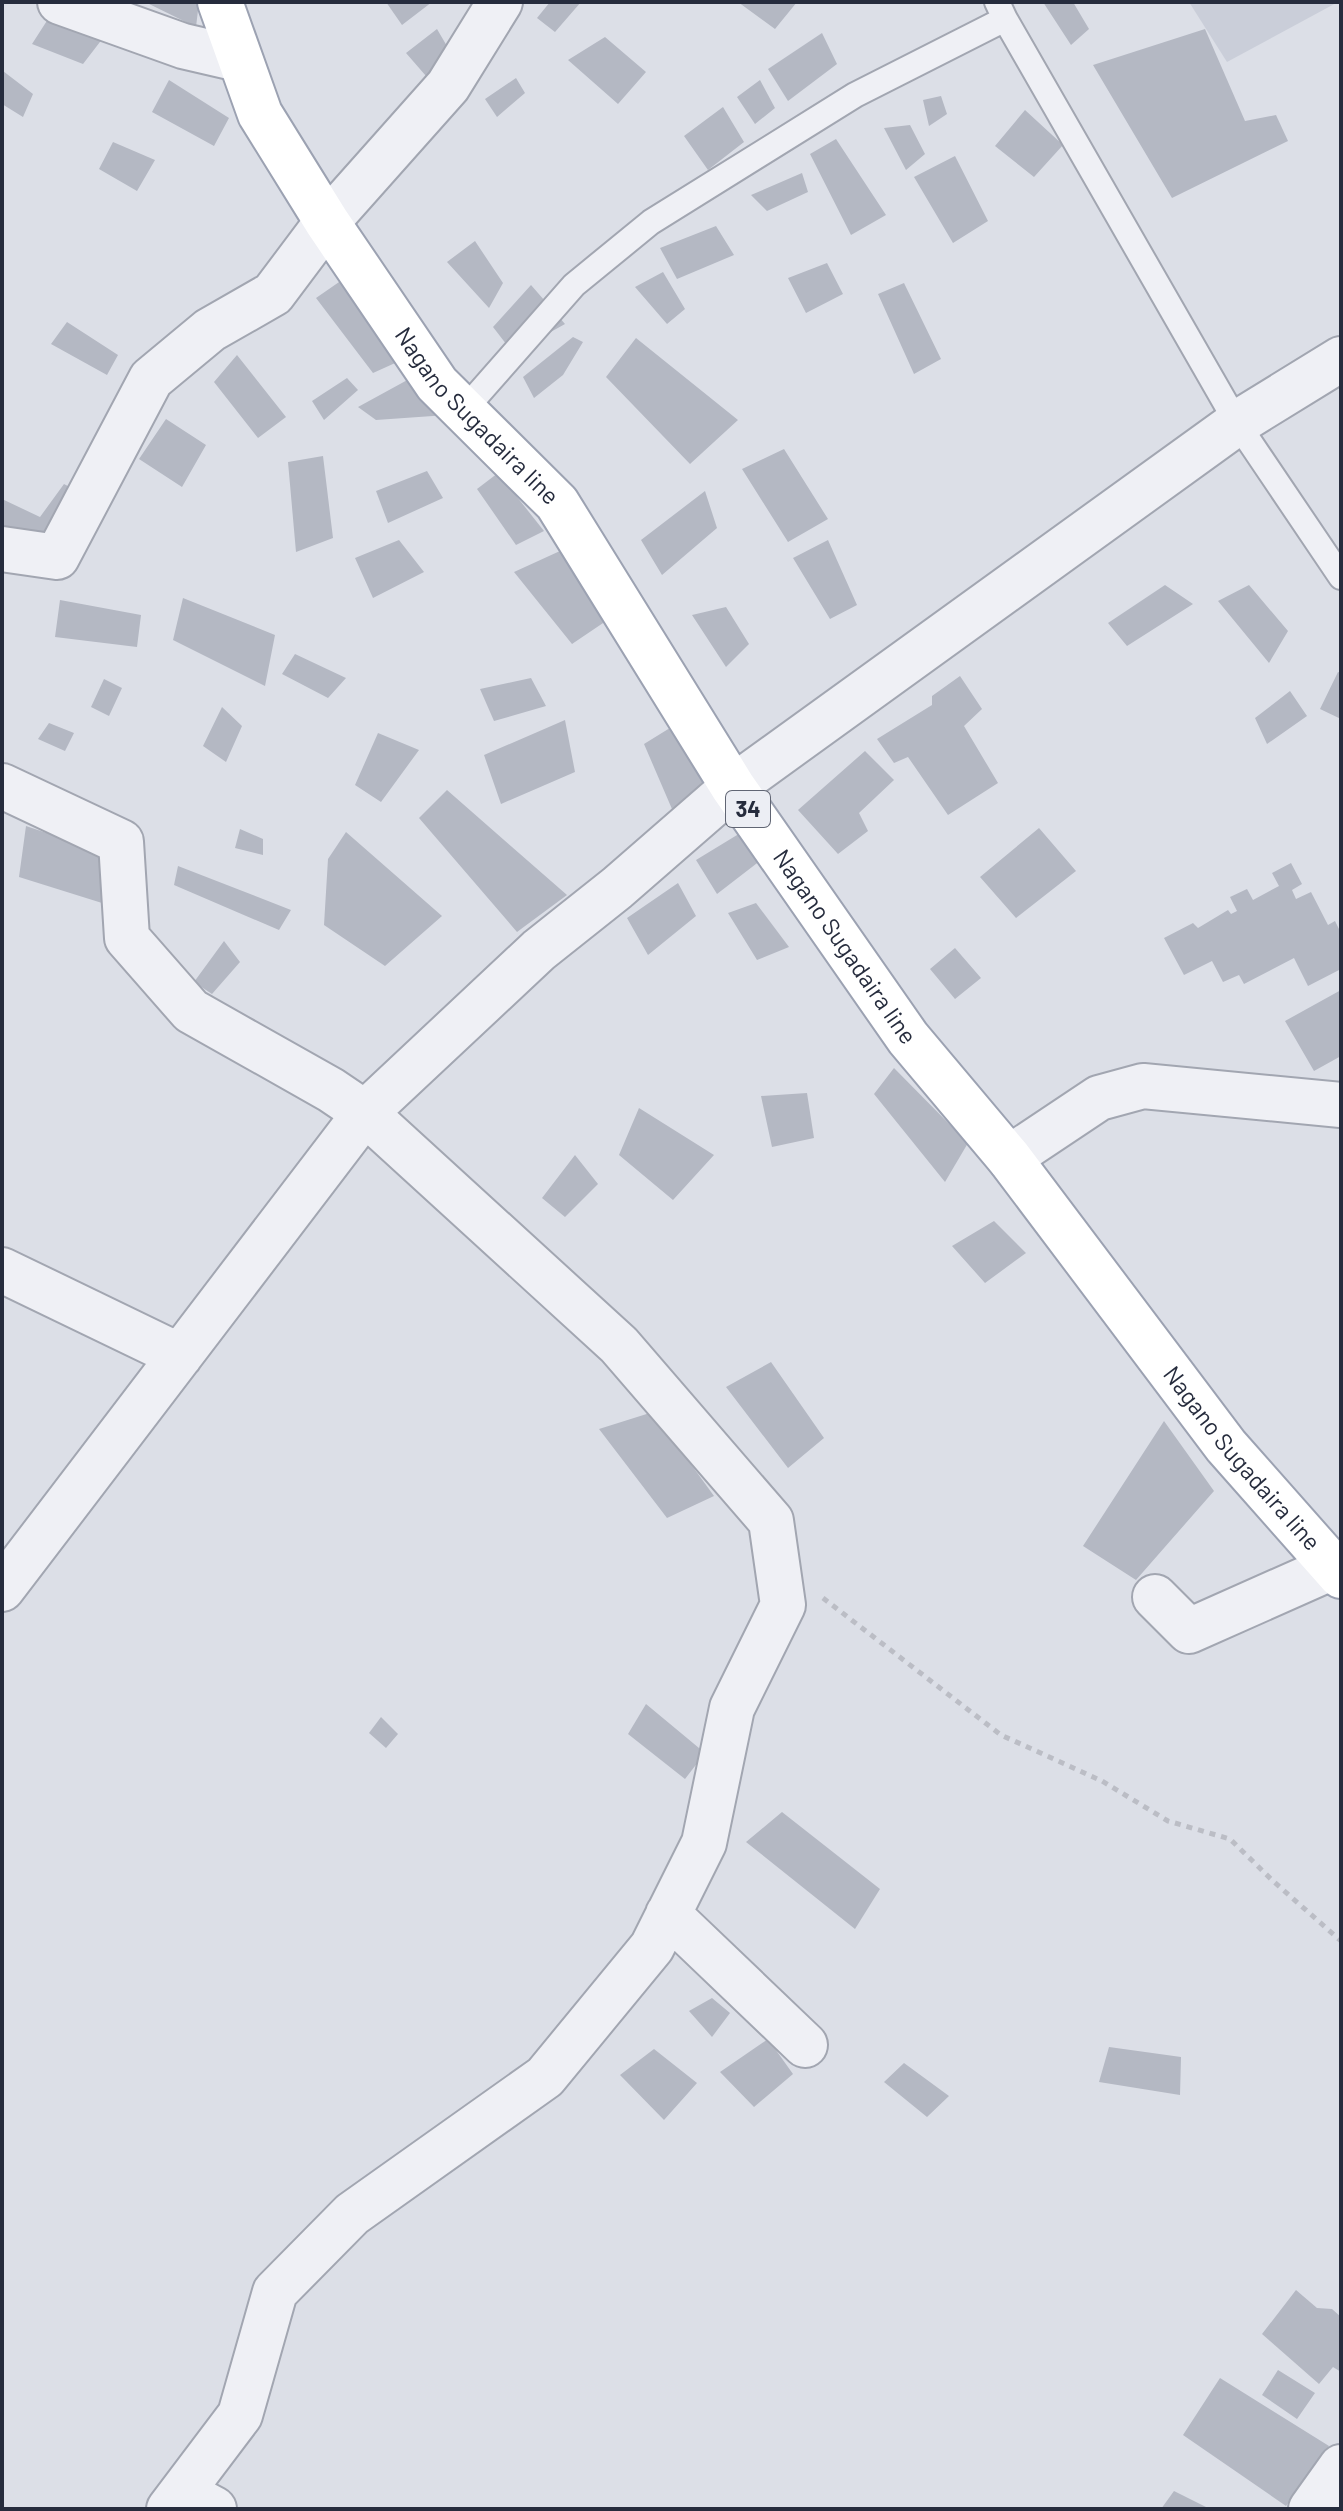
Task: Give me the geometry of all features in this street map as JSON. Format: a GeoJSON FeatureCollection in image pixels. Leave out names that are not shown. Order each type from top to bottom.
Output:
{"type":"FeatureCollection","features":[{"type":"Feature","properties":{"kind":"main road","name":"Nagano Sugadaira line"},"geometry":{"type":"LineString","coordinates":[[220,2],[260,114],[327,222],[437,384],[557,503],[733,787],[908,1038],[1009,1158],[1226,1446],[1337,1572]]}},
{"type":"Feature","properties":{"kind":"street"},"geometry":{"type":"LineString","coordinates":[[60,2],[183,46],[239,59]]}},
{"type":"Feature","properties":{"kind":"street"},"geometry":{"type":"LineString","coordinates":[[2,549],[57,557],[151,379],[210,330],[273,294],[327,222],[448,86],[500,2]]}},
{"type":"Feature","properties":{"kind":"street"},"geometry":{"type":"LineString","coordinates":[[2,1589],[365,1113],[539,950],[617,888],[733,787],[1237,423],[1341,359]]}},
{"type":"Feature","properties":{"kind":"street"},"geometry":{"type":"LineString","coordinates":[[2,786],[121,842],[127,938],[191,1011],[331,1090],[365,1113],[619,1345],[771,1521],[783,1605],[732,1708],[704,1843],[652,1947],[545,2077],[352,2214],[275,2292],[240,2415],[189,2503]]}},
{"type":"Feature","properties":{"kind":"street"},"geometry":{"type":"LineString","coordinates":[[1009,1158],[1099,1098],[1143,1086],[1341,1105]]}},
{"type":"Feature","properties":{"kind":"street"},"geometry":{"type":"LineString","coordinates":[[2,1270],[180,1356]]}},
{"type":"Feature","properties":{"kind":"street"},"geometry":{"type":"LineString","coordinates":[[1155,1597],[1189,1631],[1337,1572]]}},
{"type":"Feature","properties":{"kind":"street"},"geometry":{"type":"LineString","coordinates":[[668,1914],[805,2045]]}},
{"type":"Feature","properties":{"kind":"street"},"geometry":{"type":"LineString","coordinates":[[1311,2509],[1341,2467]]}},
{"type":"Feature","properties":{"kind":"lane"},"geometry":{"type":"LineString","coordinates":[[464,410],[574,285],[651,222],[855,95],[1001,10],[1237,423],[1341,577]]}},
{"type":"Feature","properties":{"kind":"path"},"geometry":{"type":"LineString","coordinates":[[778,1563],[1001,1735],[1102,1781],[1168,1821],[1230,1839],[1341,1941]]}},
{"type":"Feature","properties":{"kind":"shaded area"},"geometry":{"type":"Polygon","coordinates":[[[1189,2],[1338,2],[1227,62],[1189,2]]]}},
{"type":"Feature","properties":{"kind":"building"},"geometry":{"type":"Polygon","coordinates":[[[145,2],[199,2],[196,27],[145,2]]]}},
{"type":"Feature","properties":{"kind":"building"},"geometry":{"type":"Polygon","coordinates":[[[386,2],[432,2],[402,25],[386,2]]]}},
{"type":"Feature","properties":{"kind":"building"},"geometry":{"type":"Polygon","coordinates":[[[550,2],[581,2],[555,32],[537,18],[550,2]]]}},
{"type":"Feature","properties":{"kind":"building"},"geometry":{"type":"Polygon","coordinates":[[[738,2],[797,2],[775,29],[738,2]]]}},
{"type":"Feature","properties":{"kind":"building"},"geometry":{"type":"Polygon","coordinates":[[[1043,2],[1073,2],[1089,29],[1071,45],[1043,2]]]}},
{"type":"Feature","properties":{"kind":"building"},"geometry":{"type":"Polygon","coordinates":[[[50,16],[103,38],[83,64],[32,44],[50,16]]]}},
{"type":"Feature","properties":{"kind":"building"},"geometry":{"type":"Polygon","coordinates":[[[437,29],[451,53],[426,76],[406,53],[437,29]]]}},
{"type":"Feature","properties":{"kind":"building"},"geometry":{"type":"Polygon","coordinates":[[[1205,29],[1245,121],[1276,115],[1288,141],[1172,198],[1093,65],[1205,29]]]}},
{"type":"Feature","properties":{"kind":"building"},"geometry":{"type":"Polygon","coordinates":[[[822,33],[837,64],[788,101],[768,69],[822,33]]]}},
{"type":"Feature","properties":{"kind":"building"},"geometry":{"type":"Polygon","coordinates":[[[605,37],[646,72],[618,104],[568,60],[605,37]]]}},
{"type":"Feature","properties":{"kind":"building"},"geometry":{"type":"Polygon","coordinates":[[[3,71],[33,94],[23,117],[2,104],[3,71]]]}},
{"type":"Feature","properties":{"kind":"building"},"geometry":{"type":"Polygon","coordinates":[[[516,78],[525,93],[497,117],[485,99],[516,78]]]}},
{"type":"Feature","properties":{"kind":"building"},"geometry":{"type":"Polygon","coordinates":[[[169,80],[229,118],[214,146],[152,112],[169,80]]]}},
{"type":"Feature","properties":{"kind":"building"},"geometry":{"type":"Polygon","coordinates":[[[760,80],[775,108],[755,124],[737,97],[760,80]]]}},
{"type":"Feature","properties":{"kind":"building"},"geometry":{"type":"Polygon","coordinates":[[[941,96],[947,114],[929,126],[923,100],[941,96]]]}},
{"type":"Feature","properties":{"kind":"building"},"geometry":{"type":"Polygon","coordinates":[[[723,107],[744,142],[708,170],[684,136],[723,107]]]}},
{"type":"Feature","properties":{"kind":"building"},"geometry":{"type":"Polygon","coordinates":[[[1025,110],[1063,145],[1034,177],[995,146],[1025,110]]]}},
{"type":"Feature","properties":{"kind":"building"},"geometry":{"type":"Polygon","coordinates":[[[910,125],[925,154],[906,170],[884,128],[910,125]]]}},
{"type":"Feature","properties":{"kind":"building"},"geometry":{"type":"Polygon","coordinates":[[[836,139],[886,215],[851,235],[810,154],[836,139]]]}},
{"type":"Feature","properties":{"kind":"building"},"geometry":{"type":"Polygon","coordinates":[[[113,142],[155,160],[137,191],[99,169],[113,142]]]}},
{"type":"Feature","properties":{"kind":"building"},"geometry":{"type":"Polygon","coordinates":[[[955,156],[988,221],[953,243],[914,177],[955,156]]]}},
{"type":"Feature","properties":{"kind":"building"},"geometry":{"type":"Polygon","coordinates":[[[802,173],[808,192],[767,211],[751,195],[802,173]]]}},
{"type":"Feature","properties":{"kind":"building"},"geometry":{"type":"Polygon","coordinates":[[[716,226],[734,255],[677,279],[660,248],[716,226]]]}},
{"type":"Feature","properties":{"kind":"building"},"geometry":{"type":"Polygon","coordinates":[[[475,241],[503,283],[489,308],[447,262],[475,241]]]}},
{"type":"Feature","properties":{"kind":"building"},"geometry":{"type":"Polygon","coordinates":[[[827,263],[843,294],[806,313],[788,278],[827,263]]]}},
{"type":"Feature","properties":{"kind":"building"},"geometry":{"type":"Polygon","coordinates":[[[663,272],[685,309],[667,324],[635,287],[663,272]]]}},
{"type":"Feature","properties":{"kind":"building"},"geometry":{"type":"Polygon","coordinates":[[[342,280],[404,359],[373,373],[316,298],[342,280]]]}},
{"type":"Feature","properties":{"kind":"building"},"geometry":{"type":"Polygon","coordinates":[[[904,283],[941,359],[914,374],[878,294],[904,283]]]}},
{"type":"Feature","properties":{"kind":"building"},"geometry":{"type":"Polygon","coordinates":[[[531,285],[565,324],[513,353],[493,327],[531,285]]]}},
{"type":"Feature","properties":{"kind":"building"},"geometry":{"type":"Polygon","coordinates":[[[67,322],[118,355],[107,375],[51,344],[67,322]]]}},
{"type":"Feature","properties":{"kind":"building"},"geometry":{"type":"Polygon","coordinates":[[[573,337],[583,342],[563,375],[534,398],[523,377],[573,337]]]}},
{"type":"Feature","properties":{"kind":"building"},"geometry":{"type":"Polygon","coordinates":[[[636,338],[738,420],[690,464],[606,377],[636,338]]]}},
{"type":"Feature","properties":{"kind":"building"},"geometry":{"type":"Polygon","coordinates":[[[237,355],[286,417],[258,438],[214,382],[237,355]]]}},
{"type":"Feature","properties":{"kind":"building"},"geometry":{"type":"Polygon","coordinates":[[[347,378],[358,390],[324,420],[312,401],[347,378]]]}},
{"type":"Feature","properties":{"kind":"building"},"geometry":{"type":"Polygon","coordinates":[[[411,378],[447,415],[376,420],[358,407],[411,378]]]}},
{"type":"Feature","properties":{"kind":"building"},"geometry":{"type":"Polygon","coordinates":[[[166,419],[206,445],[182,487],[139,459],[166,419]]]}},
{"type":"Feature","properties":{"kind":"building"},"geometry":{"type":"Polygon","coordinates":[[[784,449],[828,519],[788,542],[742,469],[784,449]]]}},
{"type":"Feature","properties":{"kind":"building"},"geometry":{"type":"Polygon","coordinates":[[[323,456],[333,538],[296,552],[288,462],[323,456]]]}},
{"type":"Feature","properties":{"kind":"building"},"geometry":{"type":"Polygon","coordinates":[[[427,471],[443,498],[388,523],[376,491],[427,471]]]}},
{"type":"Feature","properties":{"kind":"building"},"geometry":{"type":"Polygon","coordinates":[[[498,473],[544,531],[516,545],[477,489],[498,473]]]}},
{"type":"Feature","properties":{"kind":"building"},"geometry":{"type":"Polygon","coordinates":[[[64,484],[79,492],[49,556],[2,533],[2,499],[40,517],[64,484]]]}},
{"type":"Feature","properties":{"kind":"building"},"geometry":{"type":"Polygon","coordinates":[[[705,491],[717,528],[662,575],[641,540],[705,491]]]}},
{"type":"Feature","properties":{"kind":"building"},"geometry":{"type":"Polygon","coordinates":[[[399,540],[424,572],[373,598],[355,558],[399,540]]]}},
{"type":"Feature","properties":{"kind":"building"},"geometry":{"type":"Polygon","coordinates":[[[828,540],[857,605],[830,619],[793,558],[828,540]]]}},
{"type":"Feature","properties":{"kind":"building"},"geometry":{"type":"Polygon","coordinates":[[[560,551],[609,619],[572,644],[514,572],[560,551]]]}},
{"type":"Feature","properties":{"kind":"building"},"geometry":{"type":"Polygon","coordinates":[[[1165,585],[1193,604],[1127,646],[1108,623],[1165,585]]]}},
{"type":"Feature","properties":{"kind":"building"},"geometry":{"type":"Polygon","coordinates":[[[1249,585],[1288,631],[1269,663],[1218,601],[1249,585]]]}},
{"type":"Feature","properties":{"kind":"building"},"geometry":{"type":"Polygon","coordinates":[[[183,598],[275,635],[265,686],[173,640],[183,598]]]}},
{"type":"Feature","properties":{"kind":"building"},"geometry":{"type":"Polygon","coordinates":[[[60,600],[141,615],[137,647],[55,637],[60,600]]]}},
{"type":"Feature","properties":{"kind":"building"},"geometry":{"type":"Polygon","coordinates":[[[726,607],[749,644],[726,667],[692,615],[726,607]]]}},
{"type":"Feature","properties":{"kind":"building"},"geometry":{"type":"Polygon","coordinates":[[[295,654],[346,678],[328,698],[282,674],[295,654]]]}},
{"type":"Feature","properties":{"kind":"building"},"geometry":{"type":"Polygon","coordinates":[[[1338,672],[1341,673],[1341,719],[1320,709],[1338,672]]]}},
{"type":"Feature","properties":{"kind":"building"},"geometry":{"type":"Polygon","coordinates":[[[960,676],[982,709],[964,726],[998,783],[948,815],[908,757],[894,763],[877,739],[932,705],[932,696],[960,676]]]}},
{"type":"Feature","properties":{"kind":"building"},"geometry":{"type":"Polygon","coordinates":[[[531,678],[546,706],[494,721],[480,689],[531,678]]]}},
{"type":"Feature","properties":{"kind":"building"},"geometry":{"type":"Polygon","coordinates":[[[104,679],[122,688],[109,716],[91,707],[104,679]]]}},
{"type":"Feature","properties":{"kind":"building"},"geometry":{"type":"Polygon","coordinates":[[[1290,691],[1307,716],[1267,744],[1255,718],[1290,691]]]}},
{"type":"Feature","properties":{"kind":"building"},"geometry":{"type":"Polygon","coordinates":[[[222,707],[242,726],[226,762],[203,746],[222,707]]]}},
{"type":"Feature","properties":{"kind":"building"},"geometry":{"type":"Polygon","coordinates":[[[565,720],[575,772],[501,804],[484,755],[565,720]]]}},
{"type":"Feature","properties":{"kind":"building"},"geometry":{"type":"Polygon","coordinates":[[[49,723],[74,733],[65,751],[38,739],[49,723]]]}},
{"type":"Feature","properties":{"kind":"building"},"geometry":{"type":"Polygon","coordinates":[[[678,723],[713,787],[675,816],[644,744],[678,723]]]}},
{"type":"Feature","properties":{"kind":"building"},"geometry":{"type":"Polygon","coordinates":[[[378,733],[419,750],[381,802],[355,785],[378,733]]]}},
{"type":"Feature","properties":{"kind":"building"},"geometry":{"type":"Polygon","coordinates":[[[865,751],[894,780],[859,813],[868,831],[838,854],[798,810],[865,751]]]}},
{"type":"Feature","properties":{"kind":"building"},"geometry":{"type":"Polygon","coordinates":[[[447,790],[567,895],[517,932],[419,818],[447,790]]]}},
{"type":"Feature","properties":{"kind":"building"},"geometry":{"type":"Polygon","coordinates":[[[26,826],[106,853],[102,903],[19,877],[26,826]]]}},
{"type":"Feature","properties":{"kind":"building"},"geometry":{"type":"Polygon","coordinates":[[[1039,828],[1076,871],[1016,918],[980,877],[1039,828]]]}},
{"type":"Feature","properties":{"kind":"building"},"geometry":{"type":"Polygon","coordinates":[[[240,829],[263,839],[263,855],[235,848],[240,829]]]}},
{"type":"Feature","properties":{"kind":"building"},"geometry":{"type":"Polygon","coordinates":[[[346,832],[442,916],[385,966],[324,925],[328,859],[346,832]]]}},
{"type":"Feature","properties":{"kind":"building"},"geometry":{"type":"Polygon","coordinates":[[[742,832],[765,857],[717,894],[696,860],[742,832]]]}},
{"type":"Feature","properties":{"kind":"building"},"geometry":{"type":"Polygon","coordinates":[[[1291,863],[1302,884],[1292,890],[1296,899],[1311,892],[1328,925],[1335,921],[1341,933],[1341,969],[1308,986],[1294,958],[1244,984],[1239,975],[1223,982],[1212,961],[1184,975],[1164,938],[1193,923],[1198,928],[1228,910],[1231,914],[1237,911],[1230,897],[1247,889],[1253,900],[1279,886],[1272,873],[1291,863]]]}},
{"type":"Feature","properties":{"kind":"building"},"geometry":{"type":"Polygon","coordinates":[[[178,866],[291,910],[279,930],[174,885],[178,866]]]}},
{"type":"Feature","properties":{"kind":"building"},"geometry":{"type":"Polygon","coordinates":[[[678,883],[696,916],[648,955],[627,918],[678,883]]]}},
{"type":"Feature","properties":{"kind":"building"},"geometry":{"type":"Polygon","coordinates":[[[756,903],[789,947],[757,960],[728,913],[756,903]]]}},
{"type":"Feature","properties":{"kind":"building"},"geometry":{"type":"Polygon","coordinates":[[[224,941],[240,962],[212,994],[194,982],[224,941]]]}},
{"type":"Feature","properties":{"kind":"building"},"geometry":{"type":"Polygon","coordinates":[[[955,948],[981,978],[955,999],[930,969],[955,948]]]}},
{"type":"Feature","properties":{"kind":"building"},"geometry":{"type":"Polygon","coordinates":[[[1341,990],[1341,1056],[1314,1071],[1285,1021],[1341,990]]]}},
{"type":"Feature","properties":{"kind":"building"},"geometry":{"type":"Polygon","coordinates":[[[894,1068],[968,1143],[945,1182],[874,1094],[894,1068]]]}},
{"type":"Feature","properties":{"kind":"building"},"geometry":{"type":"Polygon","coordinates":[[[807,1093],[814,1138],[772,1147],[761,1096],[807,1093]]]}},
{"type":"Feature","properties":{"kind":"building"},"geometry":{"type":"Polygon","coordinates":[[[639,1108],[714,1155],[673,1200],[619,1155],[639,1108]]]}},
{"type":"Feature","properties":{"kind":"building"},"geometry":{"type":"Polygon","coordinates":[[[575,1155],[598,1184],[565,1217],[542,1198],[575,1155]]]}},
{"type":"Feature","properties":{"kind":"building"},"geometry":{"type":"Polygon","coordinates":[[[994,1221],[1026,1253],[985,1283],[952,1246],[994,1221]]]}},
{"type":"Feature","properties":{"kind":"building"},"geometry":{"type":"Polygon","coordinates":[[[771,1362],[824,1438],[788,1468],[726,1387],[771,1362]]]}},
{"type":"Feature","properties":{"kind":"building"},"geometry":{"type":"Polygon","coordinates":[[[653,1412],[714,1496],[667,1518],[599,1429],[653,1412]]]}},
{"type":"Feature","properties":{"kind":"building"},"geometry":{"type":"Polygon","coordinates":[[[1164,1421],[1214,1491],[1136,1580],[1083,1546],[1164,1421]]]}},
{"type":"Feature","properties":{"kind":"building"},"geometry":{"type":"Polygon","coordinates":[[[646,1704],[705,1753],[685,1779],[628,1734],[646,1704]]]}},
{"type":"Feature","properties":{"kind":"building"},"geometry":{"type":"Polygon","coordinates":[[[381,1717],[398,1734],[386,1748],[369,1733],[381,1717]]]}},
{"type":"Feature","properties":{"kind":"building"},"geometry":{"type":"Polygon","coordinates":[[[782,1812],[880,1889],[855,1929],[746,1842],[782,1812]]]}},
{"type":"Feature","properties":{"kind":"building"},"geometry":{"type":"Polygon","coordinates":[[[712,1998],[730,2013],[712,2037],[689,2011],[712,1998]]]}},
{"type":"Feature","properties":{"kind":"building"},"geometry":{"type":"Polygon","coordinates":[[[768,2039],[793,2074],[754,2107],[720,2072],[768,2039]]]}},
{"type":"Feature","properties":{"kind":"building"},"geometry":{"type":"Polygon","coordinates":[[[1109,2047],[1181,2057],[1180,2095],[1099,2082],[1109,2047]]]}},
{"type":"Feature","properties":{"kind":"building"},"geometry":{"type":"Polygon","coordinates":[[[654,2049],[697,2083],[664,2120],[620,2075],[654,2049]]]}},
{"type":"Feature","properties":{"kind":"building"},"geometry":{"type":"Polygon","coordinates":[[[904,2063],[949,2096],[927,2117],[884,2082],[904,2063]]]}},
{"type":"Feature","properties":{"kind":"building"},"geometry":{"type":"Polygon","coordinates":[[[1296,2290],[1317,2308],[1332,2309],[1341,2317],[1341,2372],[1333,2367],[1319,2384],[1262,2334],[1296,2290]]]}},
{"type":"Feature","properties":{"kind":"building"},"geometry":{"type":"Polygon","coordinates":[[[1278,2370],[1315,2393],[1297,2419],[1262,2395],[1278,2370]]]}},
{"type":"Feature","properties":{"kind":"building"},"geometry":{"type":"Polygon","coordinates":[[[1220,2378],[1329,2446],[1286,2506],[1183,2435],[1220,2378]]]}},
{"type":"Feature","properties":{"kind":"building"},"geometry":{"type":"Polygon","coordinates":[[[1174,2491],[1210,2509],[1161,2509],[1174,2491]]]}}]}
